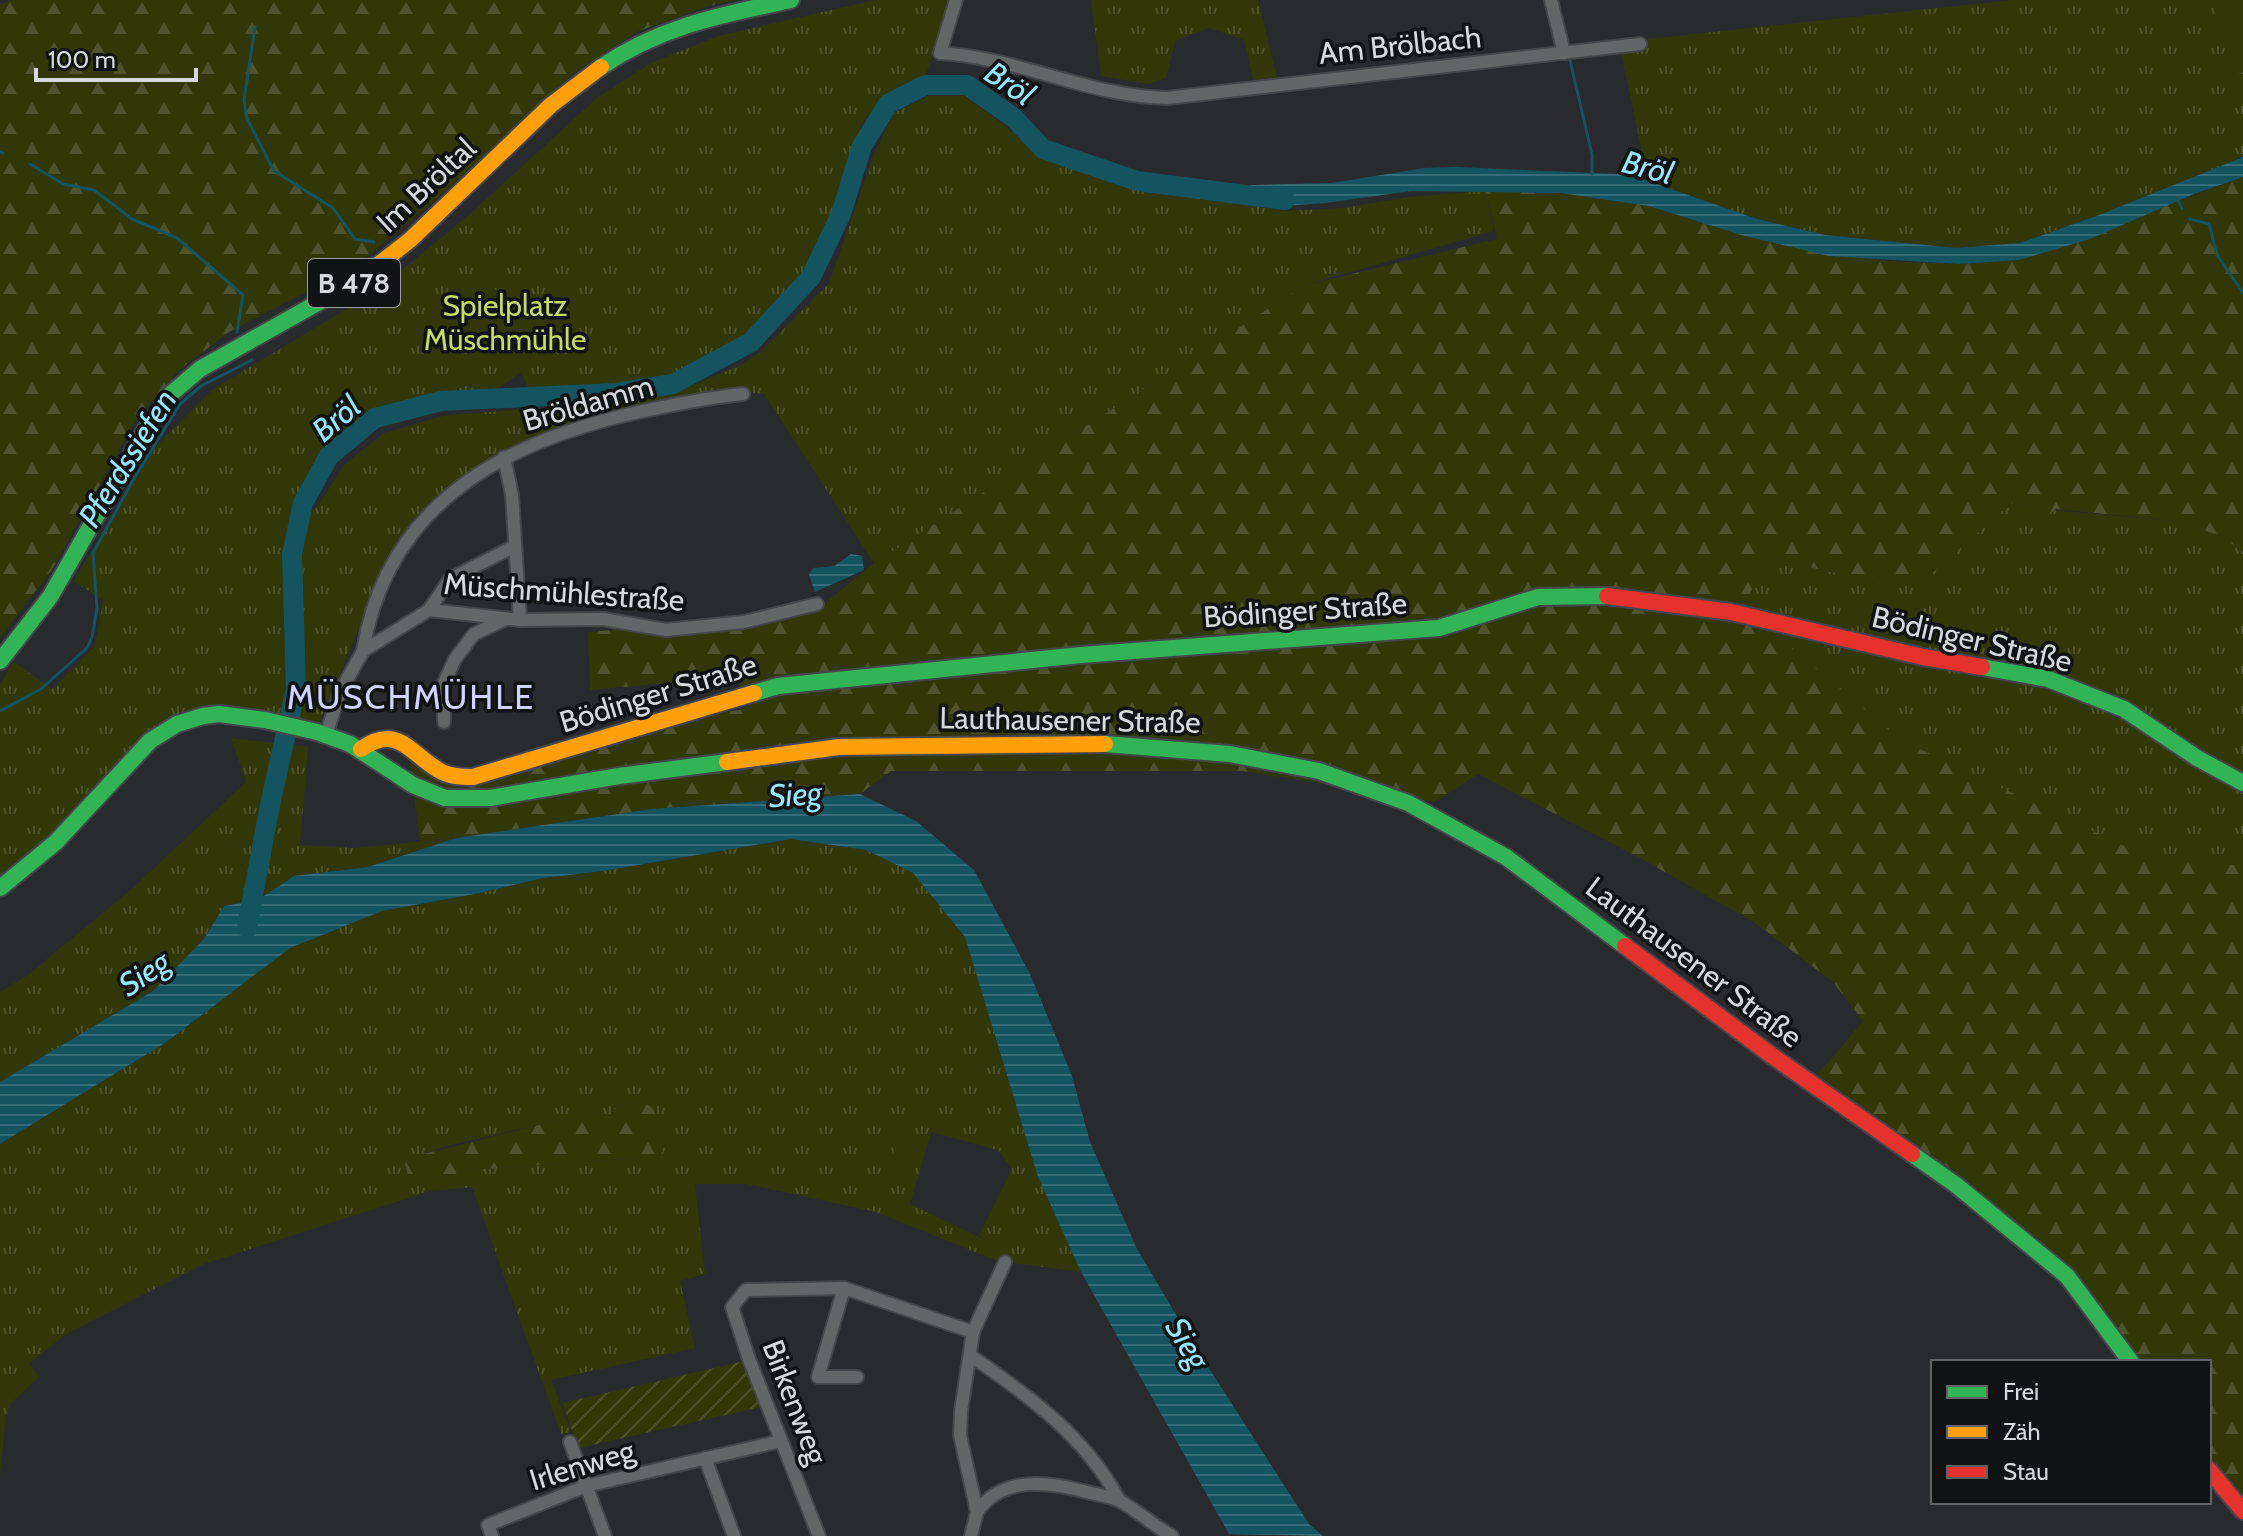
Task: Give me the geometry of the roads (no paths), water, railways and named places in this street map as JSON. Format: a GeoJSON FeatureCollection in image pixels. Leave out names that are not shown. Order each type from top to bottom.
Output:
{"type":"FeatureCollection","features":[{"type":"Feature","properties":{"kind":"street","name":"Im Bröltal"},"geometry":{"type":"LineString","coordinates":[[0,661],[50,597],[146,429],[172,393],[200,369],[365,276],[410,240],[551,105],[617,56],[649,38],[705,19],[791,0]]}},
{"type":"Feature","properties":{"kind":"street","name":"Am Brölbach"},"geometry":{"type":"LineString","coordinates":[[956,0],[940,53],[974,55],[1100,91],[1134,97],[1167,98],[1640,44]]}},
{"type":"Feature","properties":{"kind":"street"},"geometry":{"type":"LineString","coordinates":[[1551,0],[1564,53]]}},
{"type":"Feature","properties":{"kind":"street","name":"Bröldamm"},"geometry":{"type":"LineString","coordinates":[[363,651],[366,630],[381,588],[401,546],[470,477],[504,457],[561,433],[616,416],[743,394]]}},
{"type":"Feature","properties":{"kind":"street"},"geometry":{"type":"LineString","coordinates":[[504,457],[512,495],[520,620]]}},
{"type":"Feature","properties":{"kind":"street"},"geometry":{"type":"LineString","coordinates":[[429,610],[450,579],[515,546]]}},
{"type":"Feature","properties":{"kind":"street","name":"Bödinger Straße"},"geometry":{"type":"LineString","coordinates":[[361,749],[369,741],[382,737],[394,739],[443,772],[458,777],[473,777],[778,686],[1065,657],[1439,628],[1538,597],[1618,596],[1731,612],[1923,657],[2048,679],[2124,709],[2197,758],[2243,783]]}},
{"type":"Feature","properties":{"kind":"street","name":"Müschmühlestraße"},"geometry":{"type":"LineString","coordinates":[[321,734],[363,651],[429,610],[520,620],[603,619],[666,630],[744,622],[817,604]]}},
{"type":"Feature","properties":{"kind":"street"},"geometry":{"type":"LineString","coordinates":[[444,722],[444,683],[455,659],[474,634],[506,619]]}},
{"type":"Feature","properties":{"kind":"street","name":"Lauthausener Straße"},"geometry":{"type":"LineString","coordinates":[[0,888],[56,842],[150,741],[177,724],[219,714],[265,720],[321,734],[361,749],[413,785],[445,798],[490,798],[619,776],[839,747],[1119,745],[1230,754],[1319,771],[1408,803],[1506,857],[1771,1055],[1956,1185],[2067,1276],[2130,1360]]}},
{"type":"Feature","properties":{"kind":"street"},"geometry":{"type":"LineString","coordinates":[[977,1512],[960,1435],[964,1393],[973,1332],[1005,1262]]}},
{"type":"Feature","properties":{"kind":"street"},"geometry":{"type":"LineString","coordinates":[[857,1377],[818,1377],[844,1288],[973,1332]]}},
{"type":"Feature","properties":{"kind":"street","name":"Birkenweg"},"geometry":{"type":"LineString","coordinates":[[819,1536],[749,1359],[732,1307],[746,1290],[844,1288]]}},
{"type":"Feature","properties":{"kind":"street"},"geometry":{"type":"LineString","coordinates":[[971,1356],[1045,1408],[1106,1476],[1119,1500],[1154,1532],[1172,1536]]}},
{"type":"Feature","properties":{"kind":"street","name":"Irlenweg"},"geometry":{"type":"LineString","coordinates":[[492,1536],[488,1525],[586,1486],[781,1441]]}},
{"type":"Feature","properties":{"kind":"street"},"geometry":{"type":"LineString","coordinates":[[570,1442],[605,1536]]}},
{"type":"Feature","properties":{"kind":"street"},"geometry":{"type":"LineString","coordinates":[[705,1458],[734,1536]]}},
{"type":"Feature","properties":{"kind":"street"},"geometry":{"type":"LineString","coordinates":[[2211,1472],[2243,1511]]}},
{"type":"Feature","properties":{"kind":"street"},"geometry":{"type":"LineString","coordinates":[[971,1536],[977,1512],[996,1492],[1051,1483],[1119,1500]]}},
{"type":"Feature","properties":{"kind":"water"},"geometry":{"type":"Polygon","coordinates":[[[2243,157],[2243,177],[2194,194],[2090,239],[2019,260],[1959,264],[1829,256],[1741,235],[1649,206],[1560,193],[1411,191],[1326,203],[1267,207],[1249,185],[1331,183],[1425,168],[1456,167],[1620,174],[1757,219],[1825,235],[1956,248],[2020,243],[2243,157]]]}},
{"type":"Feature","properties":{"kind":"water"},"geometry":{"type":"Polygon","coordinates":[[[851,554],[862,556],[864,570],[815,592],[809,575],[813,568],[834,566],[851,554]]]}},
{"type":"Feature","properties":{"kind":"water","name":"Sieg"},"geometry":{"type":"Polygon","coordinates":[[[860,794],[916,821],[974,870],[1031,976],[1072,1076],[1090,1142],[1137,1249],[1194,1345],[1309,1524],[1323,1536],[1229,1534],[1081,1272],[1038,1177],[965,937],[913,873],[866,850],[791,839],[603,871],[543,878],[382,911],[290,948],[165,1043],[0,1144],[0,1082],[153,991],[204,939],[224,906],[258,900],[294,876],[368,867],[456,838],[652,809],[860,794]]]}},
{"type":"Feature","properties":{"kind":"waterway"},"geometry":{"type":"LineString","coordinates":[[255,27],[244,100],[247,119],[274,171],[333,208],[355,239],[374,242]]}},
{"type":"Feature","properties":{"kind":"waterway"},"geometry":{"type":"LineString","coordinates":[[1570,60],[1592,155],[1592,174]]}},
{"type":"Feature","properties":{"kind":"waterway","name":"Bröl"},"geometry":{"type":"LineString","coordinates":[[247,928],[296,689],[292,554],[303,503],[329,456],[375,418],[441,401],[616,393],[673,384],[751,342],[811,277],[841,214],[862,146],[888,104],[925,85],[967,85],[1014,118],[1043,149],[1137,181],[1285,200]]}},
{"type":"Feature","properties":{"kind":"waterway","name":"Pferdssiefen"},"geometry":{"type":"LineString","coordinates":[[30,164],[63,184],[94,190],[132,219],[177,238],[243,295],[237,332]]}},
{"type":"Feature","properties":{"kind":"waterway"},"geometry":{"type":"LineString","coordinates":[[2177,198],[2182,209]]}},
{"type":"Feature","properties":{"kind":"waterway"},"geometry":{"type":"LineString","coordinates":[[2190,219],[2209,224],[2217,255],[2243,293]]}},
{"type":"Feature","properties":{"kind":"waterway","name":"Pferdssiefen"},"geometry":{"type":"LineString","coordinates":[[0,711],[41,689],[87,648],[97,608],[93,553],[132,482],[180,404],[201,386],[252,360]]}},
{"type":"Feature","properties":{"kind":"district","name":"MÜSCHMÜHLE"},"geometry":{"type":"Point","coordinates":[411,697]}},
{"type":"Feature","properties":{"kind":"park label","name":"Spielplatz Müschmühle"},"geometry":{"type":"Point","coordinates":[505,322]}}]}
